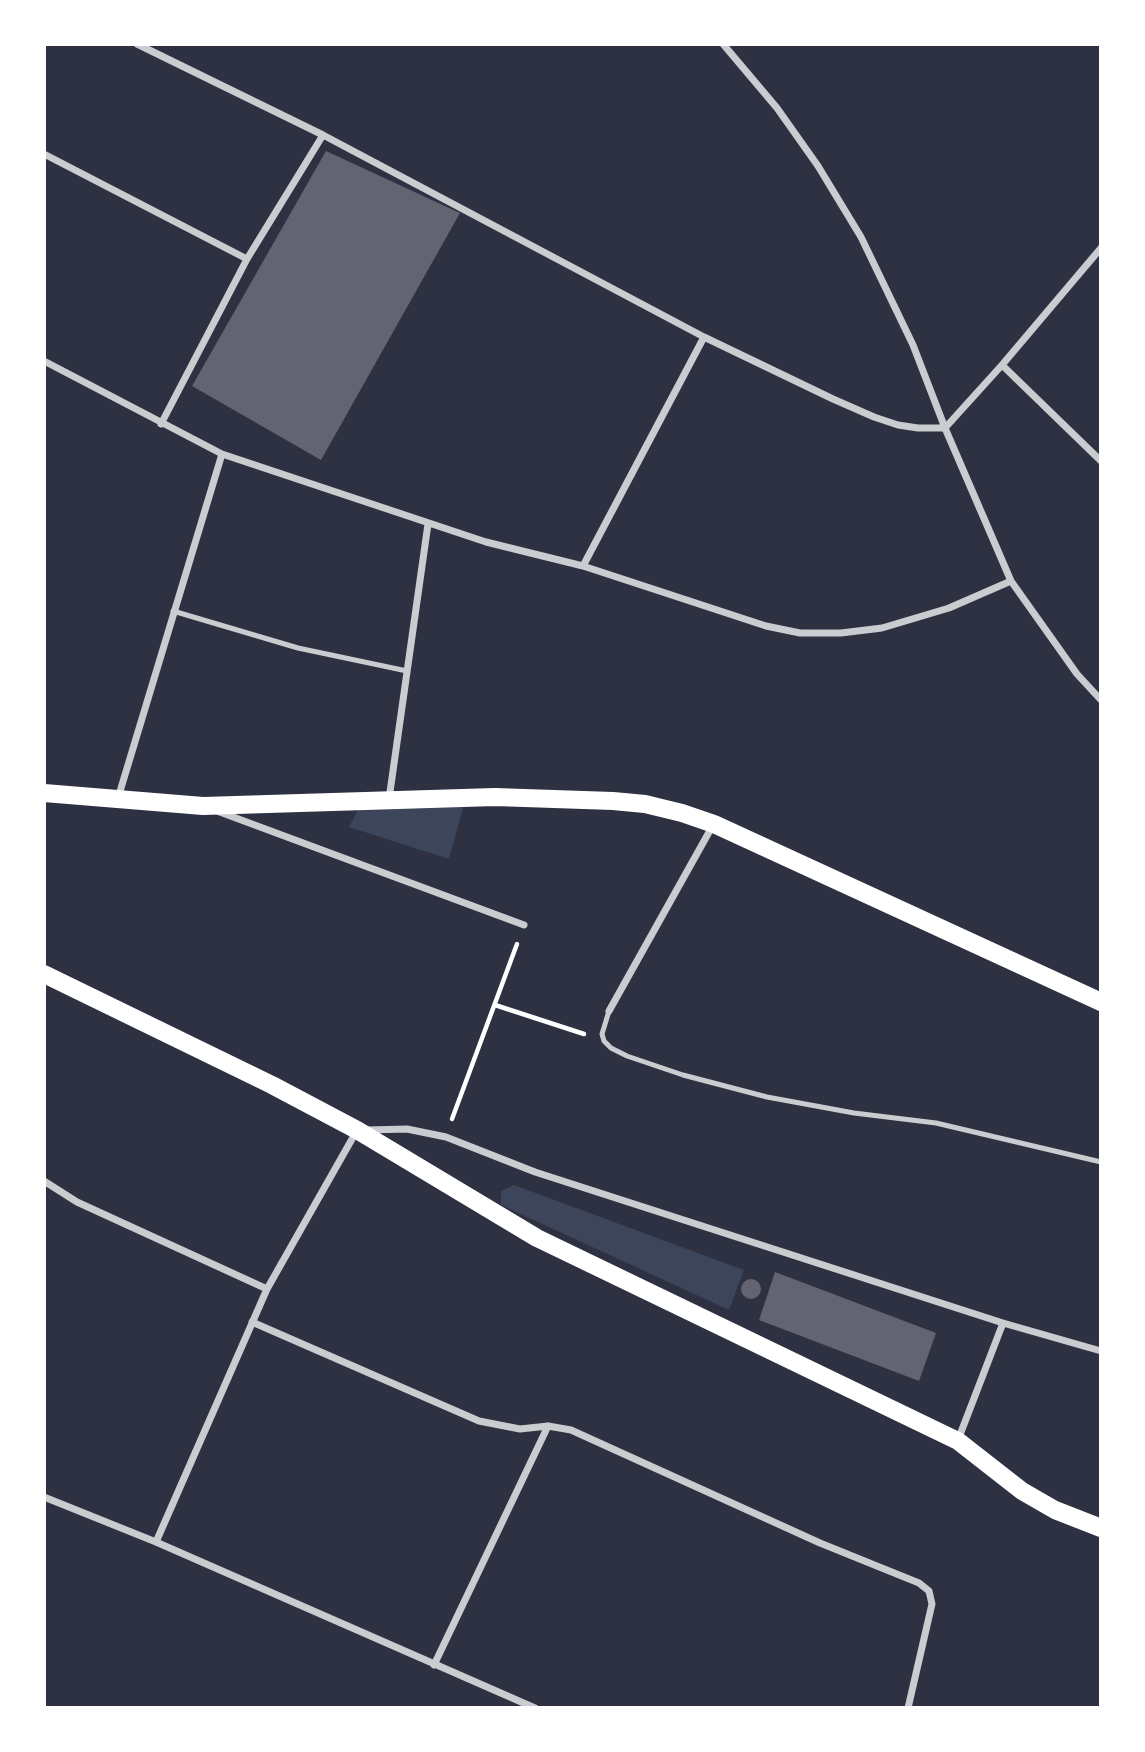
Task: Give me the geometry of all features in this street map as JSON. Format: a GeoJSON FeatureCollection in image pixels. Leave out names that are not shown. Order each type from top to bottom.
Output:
{"type":"FeatureCollection","features":[{"type":"Feature","properties":{"kind":"main road"},"geometry":{"type":"LineString","coordinates":[[44,793],[203,806],[495,797],[645,804],[714,824],[1101,1002]]}},
{"type":"Feature","properties":{"kind":"main road"},"geometry":{"type":"LineString","coordinates":[[44,974],[272,1085],[357,1130],[537,1238],[958,1441],[1022,1491],[1055,1510],[1101,1528]]}},
{"type":"Feature","properties":{"kind":"street"},"geometry":{"type":"LineString","coordinates":[[137,44],[323,135],[704,337],[874,417],[898,425],[946,428],[1101,248]]}},
{"type":"Feature","properties":{"kind":"street"},"geometry":{"type":"LineString","coordinates":[[723,44],[777,108],[818,166],[861,237],[913,345],[1011,581],[1077,674],[1101,700]]}},
{"type":"Feature","properties":{"kind":"street"},"geometry":{"type":"LineString","coordinates":[[161,424],[247,258],[323,135]]}},
{"type":"Feature","properties":{"kind":"street"},"geometry":{"type":"LineString","coordinates":[[44,154],[247,258]]}},
{"type":"Feature","properties":{"kind":"street"},"geometry":{"type":"LineString","coordinates":[[583,566],[704,337]]}},
{"type":"Feature","properties":{"kind":"street"},"geometry":{"type":"LineString","coordinates":[[44,361],[222,454],[486,542],[583,566],[752,622],[800,633],[841,633],[882,628],[949,608],[1011,581]]}},
{"type":"Feature","properties":{"kind":"street"},"geometry":{"type":"LineString","coordinates":[[1002,365],[1101,461]]}},
{"type":"Feature","properties":{"kind":"street"},"geometry":{"type":"LineString","coordinates":[[117,800],[222,454]]}},
{"type":"Feature","properties":{"kind":"street"},"geometry":{"type":"LineString","coordinates":[[389,799],[428,524]]}},
{"type":"Feature","properties":{"kind":"street"},"geometry":{"type":"LineString","coordinates":[[203,806],[524,925]]}},
{"type":"Feature","properties":{"kind":"street"},"geometry":{"type":"LineString","coordinates":[[609,1011],[714,824]]}},
{"type":"Feature","properties":{"kind":"street"},"geometry":{"type":"LineString","coordinates":[[156,1542],[267,1289],[357,1130],[407,1129],[446,1137],[535,1172],[1003,1323],[1101,1351]]}},
{"type":"Feature","properties":{"kind":"street"},"geometry":{"type":"LineString","coordinates":[[44,1181],[77,1202],[267,1289]]}},
{"type":"Feature","properties":{"kind":"street"},"geometry":{"type":"LineString","coordinates":[[252,1322],[479,1421],[520,1429],[548,1426],[571,1430],[820,1543],[919,1583],[929,1591],[932,1604],[908,1708]]}},
{"type":"Feature","properties":{"kind":"street"},"geometry":{"type":"LineString","coordinates":[[958,1441],[1003,1323]]}},
{"type":"Feature","properties":{"kind":"street"},"geometry":{"type":"LineString","coordinates":[[434,1665],[548,1426]]}},
{"type":"Feature","properties":{"kind":"street"},"geometry":{"type":"LineString","coordinates":[[44,1497],[156,1542],[535,1708]]}},
{"type":"Feature","properties":{"kind":"lane"},"geometry":{"type":"LineString","coordinates":[[173,611],[298,648],[407,671]]}},
{"type":"Feature","properties":{"kind":"lane"},"geometry":{"type":"LineString","coordinates":[[609,1011],[603,1028],[604,1041],[611,1048],[682,1075],[767,1097],[936,1123],[1101,1162]]}},
{"type":"Feature","properties":{"kind":"path"},"geometry":{"type":"LineString","coordinates":[[446,1137],[524,925]]}},
{"type":"Feature","properties":{"kind":"path"},"geometry":{"type":"LineString","coordinates":[[495,1005],[604,1041]]}},
{"type":"Feature","properties":{"kind":"shaded area"},"geometry":{"type":"Polygon","coordinates":[[[466,797],[449,859],[349,827],[360,806],[466,797]]]}},
{"type":"Feature","properties":{"kind":"shaded area"},"geometry":{"type":"Polygon","coordinates":[[[514,1185],[744,1270],[729,1310],[501,1205],[501,1191],[514,1185]]]}},
{"type":"Feature","properties":{"kind":"building"},"geometry":{"type":"Polygon","coordinates":[[[326,151],[460,213],[321,460],[192,386],[326,151]]]}},
{"type":"Feature","properties":{"kind":"building"},"geometry":{"type":"Polygon","coordinates":[[[775,1272],[936,1333],[919,1381],[759,1320],[775,1272]]]}},
{"type":"Feature","properties":{"kind":"building"},"geometry":{"type":"Polygon","coordinates":[[[751,1279],[758,1282],[761,1289],[758,1296],[751,1299],[744,1296],[741,1289],[744,1282],[751,1279]]]}}]}
